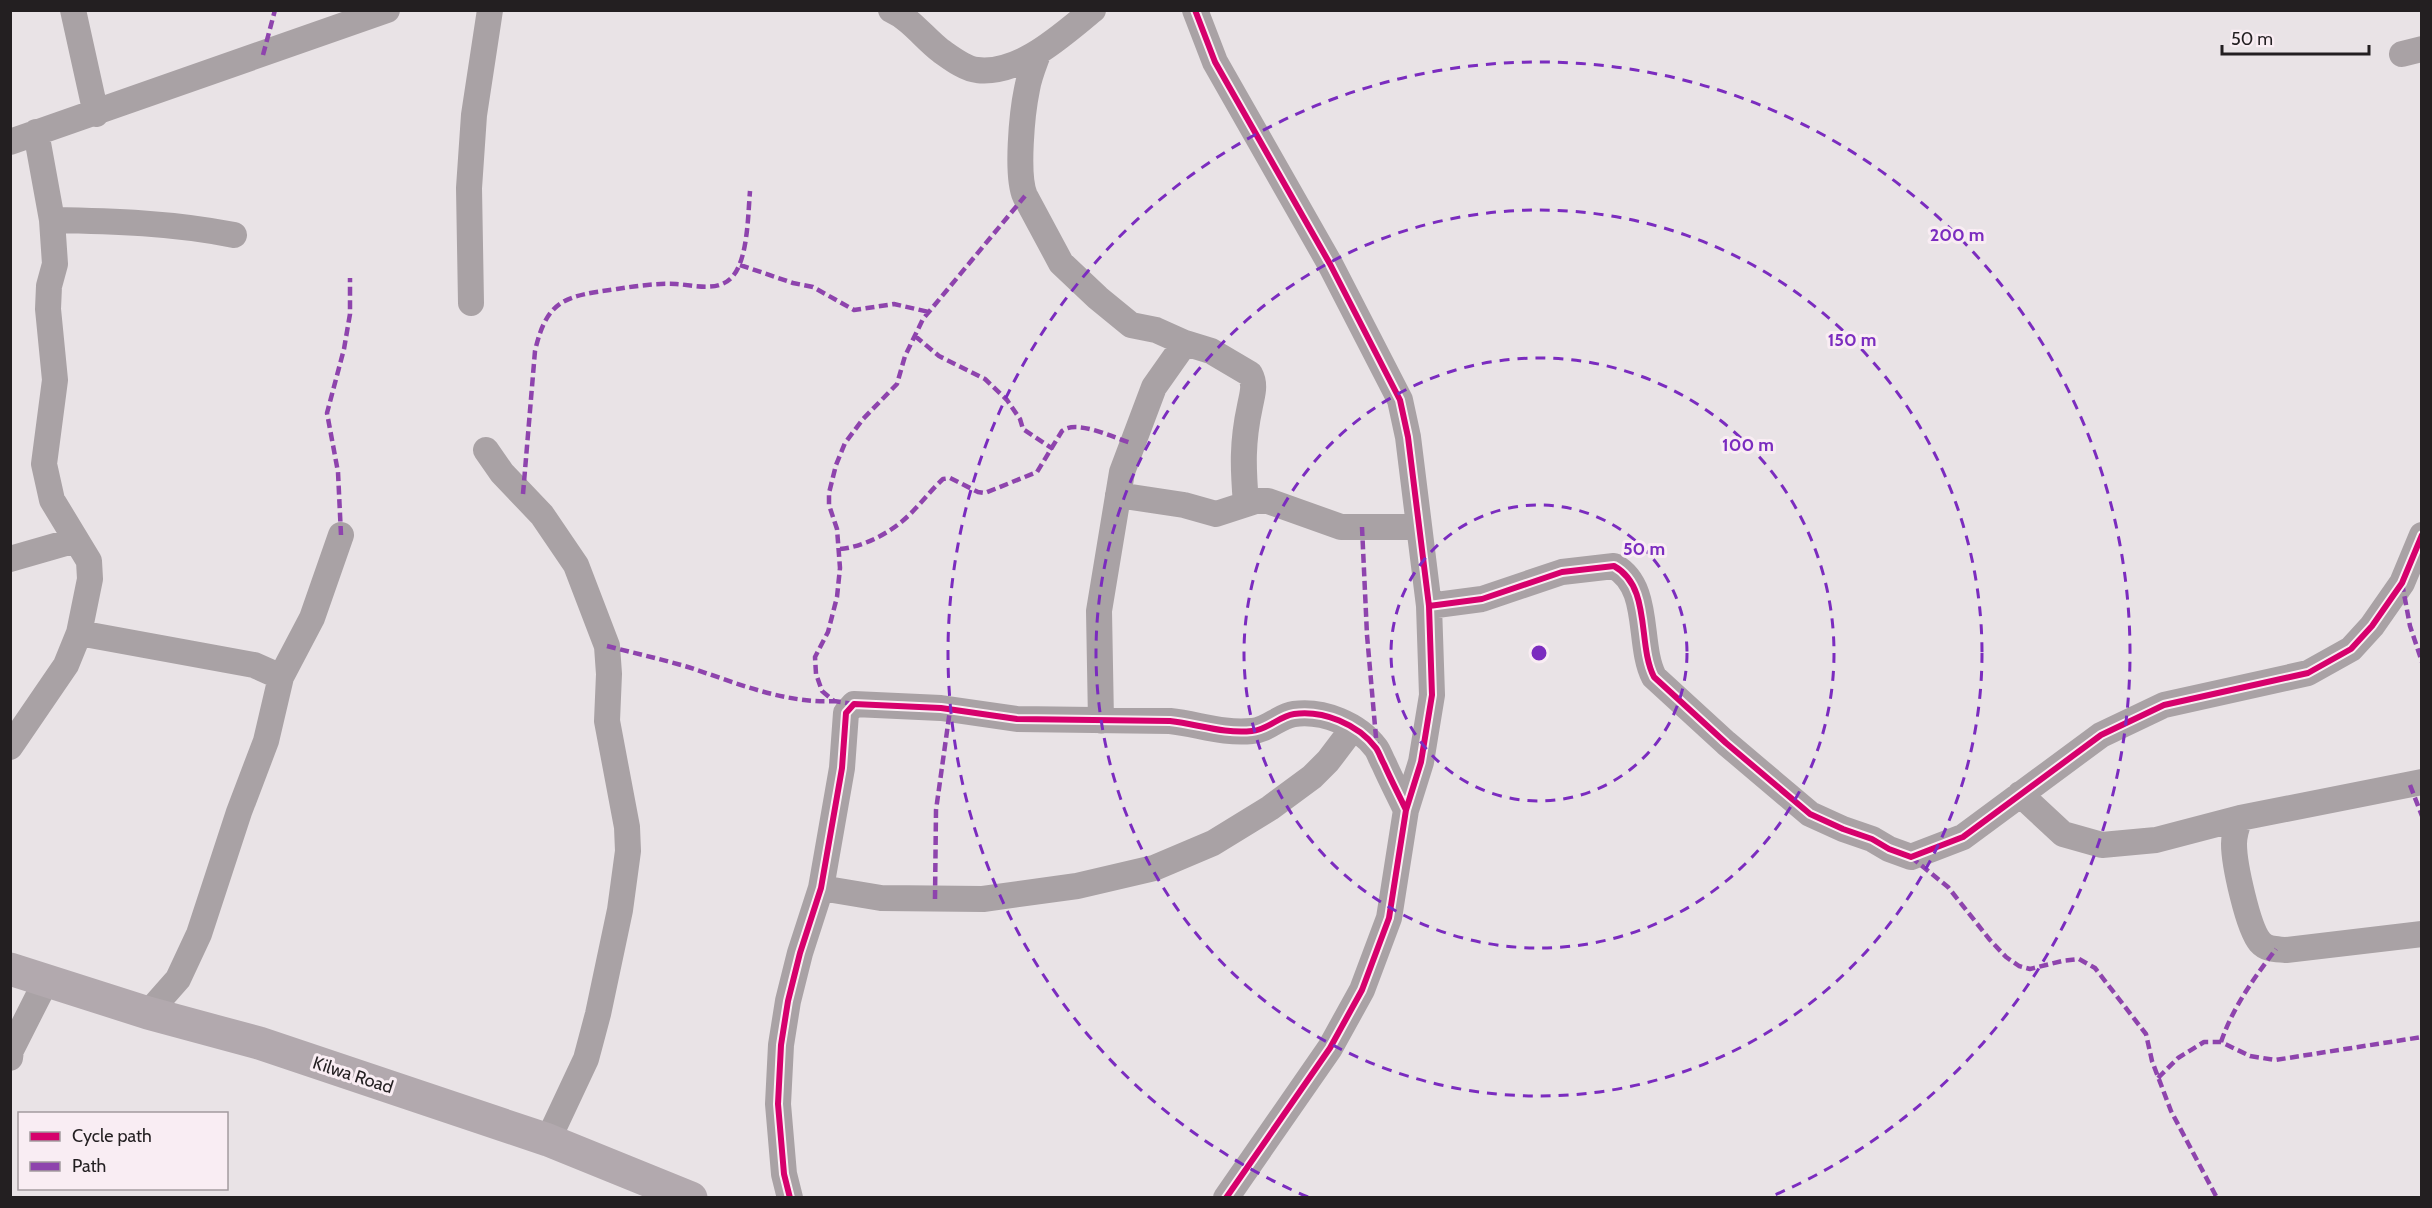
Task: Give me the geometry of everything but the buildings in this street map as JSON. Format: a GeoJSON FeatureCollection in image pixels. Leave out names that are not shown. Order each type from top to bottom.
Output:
{"type":"FeatureCollection","features":[{"type":"Feature","properties":{"kind":"highway","name":"Kilwa Road"},"geometry":{"type":"LineString","coordinates":[[10,969],[148,1013],[259,1043],[549,1140],[690,1197]]}},
{"type":"Feature","properties":{"kind":"street"},"geometry":{"type":"LineString","coordinates":[[73,10],[96,114]]}},
{"type":"Feature","properties":{"kind":"street"},"geometry":{"type":"LineString","coordinates":[[10,142],[96,114],[387,10]]}},
{"type":"Feature","properties":{"kind":"street"},"geometry":{"type":"LineString","coordinates":[[471,303],[469,188],[474,115],[490,10]]}},
{"type":"Feature","properties":{"kind":"street"},"geometry":{"type":"LineString","coordinates":[[891,10],[903,16],[940,50],[960,64],[976,70],[999,69],[1038,54],[1093,10]]}},
{"type":"Feature","properties":{"kind":"street"},"geometry":{"type":"LineString","coordinates":[[1195,10],[1215,62],[1330,264],[1400,400],[1408,436],[1429,606],[1432,695],[1420,762],[1406,810],[1389,918],[1362,990],[1330,1048],[1226,1197]]}},
{"type":"Feature","properties":{"kind":"street"},"geometry":{"type":"LineString","coordinates":[[1038,54],[1027,90],[1019,163],[1025,196],[1061,263],[1131,325],[1156,330],[1185,343],[1211,351],[1250,374],[1254,388],[1244,433],[1242,458],[1246,504]]}},
{"type":"Feature","properties":{"kind":"street"},"geometry":{"type":"LineString","coordinates":[[10,747],[66,665],[79,633],[90,579],[89,561],[52,500],[44,464],[55,380],[48,309],[49,286],[55,264],[52,220],[36,132]]}},
{"type":"Feature","properties":{"kind":"street"},"geometry":{"type":"LineString","coordinates":[[52,220],[166,225],[234,235]]}},
{"type":"Feature","properties":{"kind":"street"},"geometry":{"type":"LineString","coordinates":[[1101,721],[1099,611],[1122,472],[1154,387],[1185,343]]}},
{"type":"Feature","properties":{"kind":"street"},"geometry":{"type":"LineString","coordinates":[[486,450],[502,473],[542,515],[576,565],[608,646],[607,721],[627,827],[628,851],[620,909],[598,1014],[586,1059],[549,1140]]}},
{"type":"Feature","properties":{"kind":"street"},"geometry":{"type":"LineString","coordinates":[[1118,495],[1184,505],[1216,514],[1256,501],[1268,501],[1341,527],[1418,527]]}},
{"type":"Feature","properties":{"kind":"street"},"geometry":{"type":"LineString","coordinates":[[148,1013],[178,979],[199,934],[239,812],[266,741],[281,677],[312,618],[341,535]]}},
{"type":"Feature","properties":{"kind":"street"},"geometry":{"type":"LineString","coordinates":[[1429,606],[1482,598],[1562,572],[1614,566],[1630,582],[1641,605],[1647,664],[1654,677],[1726,743],[1810,814],[1911,857],[1964,837],[2101,735],[2164,705],[2308,673],[2351,649],[2372,626],[2402,583],[2421,535]]}},
{"type":"Feature","properties":{"kind":"street"},"geometry":{"type":"LineString","coordinates":[[10,559],[76,540]]}},
{"type":"Feature","properties":{"kind":"street"},"geometry":{"type":"LineString","coordinates":[[79,633],[254,665],[281,677]]}},
{"type":"Feature","properties":{"kind":"street"},"geometry":{"type":"LineString","coordinates":[[790,1197],[784,1174],[778,1104],[781,1045],[797,962],[821,888],[842,768],[846,713],[854,704],[941,708],[1017,720],[1170,722],[1214,730],[1242,732],[1256,731],[1286,716],[1312,713],[1344,722],[1377,749],[1406,810]]}},
{"type":"Feature","properties":{"kind":"street"},"geometry":{"type":"LineString","coordinates":[[821,888],[881,898],[983,899],[1077,886],[1154,868],[1213,843],[1270,808],[1312,777],[1328,761],[1353,728]]}},
{"type":"Feature","properties":{"kind":"street"},"geometry":{"type":"LineString","coordinates":[[2020,794],[2063,834],[2102,845],[2156,840],[2240,818],[2421,782]]}},
{"type":"Feature","properties":{"kind":"street"},"geometry":{"type":"LineString","coordinates":[[2240,818],[2234,842],[2235,857],[2251,928],[2260,942],[2269,949],[2286,950],[2421,934]]}},
{"type":"Feature","properties":{"kind":"street"},"geometry":{"type":"LineString","coordinates":[[10,1058],[11,1050],[46,981]]}},
{"type":"Feature","properties":{"kind":"marked path"},"geometry":{"type":"LineString","coordinates":[[263,55],[275,10]]}},
{"type":"Feature","properties":{"kind":"marked path"},"geometry":{"type":"LineString","coordinates":[[523,494],[535,351],[540,333],[553,310],[562,303],[585,294],[661,284],[706,287],[721,285],[733,276],[742,258],[750,191]]}},
{"type":"Feature","properties":{"kind":"marked path"},"geometry":{"type":"LineString","coordinates":[[854,704],[834,701],[822,691],[816,674],[815,657],[828,632],[837,597],[840,568],[837,529],[829,505],[829,493],[836,465],[845,443],[863,419],[897,384],[905,356],[923,319],[1025,196]]}},
{"type":"Feature","properties":{"kind":"marked path"},"geometry":{"type":"LineString","coordinates":[[740,265],[793,283],[813,287],[854,310],[894,304],[929,312]]}},
{"type":"Feature","properties":{"kind":"marked path"},"geometry":{"type":"LineString","coordinates":[[341,535],[338,472],[327,413],[344,349],[350,314],[350,278]]}},
{"type":"Feature","properties":{"kind":"marked path"},"geometry":{"type":"LineString","coordinates":[[915,336],[939,356],[985,379],[1007,400],[1020,419],[1023,429],[1053,449]]}},
{"type":"Feature","properties":{"kind":"marked path"},"geometry":{"type":"LineString","coordinates":[[840,549],[867,542],[893,528],[912,512],[943,479],[950,478],[978,492],[985,493],[1037,472],[1062,431],[1069,428],[1086,428],[1131,443]]}},
{"type":"Feature","properties":{"kind":"marked path"},"geometry":{"type":"LineString","coordinates":[[1362,527],[1367,635],[1377,749]]}},
{"type":"Feature","properties":{"kind":"marked path"},"geometry":{"type":"LineString","coordinates":[[2402,583],[2410,626],[2422,662]]}},
{"type":"Feature","properties":{"kind":"marked path"},"geometry":{"type":"LineString","coordinates":[[607,646],[688,667],[778,696],[834,701]]}},
{"type":"Feature","properties":{"kind":"marked path"},"geometry":{"type":"LineString","coordinates":[[935,899],[936,810],[950,710]]}},
{"type":"Feature","properties":{"kind":"marked path"},"geometry":{"type":"LineString","coordinates":[[2410,785],[2422,816]]}},
{"type":"Feature","properties":{"kind":"marked path"},"geometry":{"type":"LineString","coordinates":[[1911,857],[1948,887],[1990,940],[2006,957],[2019,966],[2030,969],[2079,959],[2095,968],[2146,1034],[2152,1061],[2171,1111],[2217,1198]]}},
{"type":"Feature","properties":{"kind":"marked path"},"geometry":{"type":"LineString","coordinates":[[2221,1042],[2238,1005],[2276,949]]}},
{"type":"Feature","properties":{"kind":"marked path"},"geometry":{"type":"LineString","coordinates":[[2158,1078],[2178,1058],[2204,1042],[2221,1042],[2250,1056],[2275,1060],[2422,1037]]}},
{"type":"Feature","properties":{"kind":"cycle path"},"geometry":{"type":"LineString","coordinates":[[1195,10],[1215,62],[1330,264],[1400,400],[1408,437],[1429,606],[1432,695],[1421,762],[1406,810],[1389,918],[1362,990],[1330,1048],[1226,1198]]}},
{"type":"Feature","properties":{"kind":"cycle path"},"geometry":{"type":"LineString","coordinates":[[1429,606],[1482,599],[1562,572],[1614,566],[1626,575],[1634,588],[1642,617],[1649,664],[1654,677],[1726,743],[1810,814],[1911,857],[1963,837],[2101,735],[2164,705],[2308,673],[2351,649],[2372,626],[2402,583],[2422,535]]}},
{"type":"Feature","properties":{"kind":"cycle path"},"geometry":{"type":"LineString","coordinates":[[790,1198],[784,1174],[778,1104],[781,1045],[788,1001],[800,953],[821,888],[842,768],[846,713],[854,704],[941,708],[1017,719],[1170,721],[1241,732],[1258,730],[1294,714],[1317,714],[1339,720],[1368,739],[1378,751],[1406,810]]}}]}
